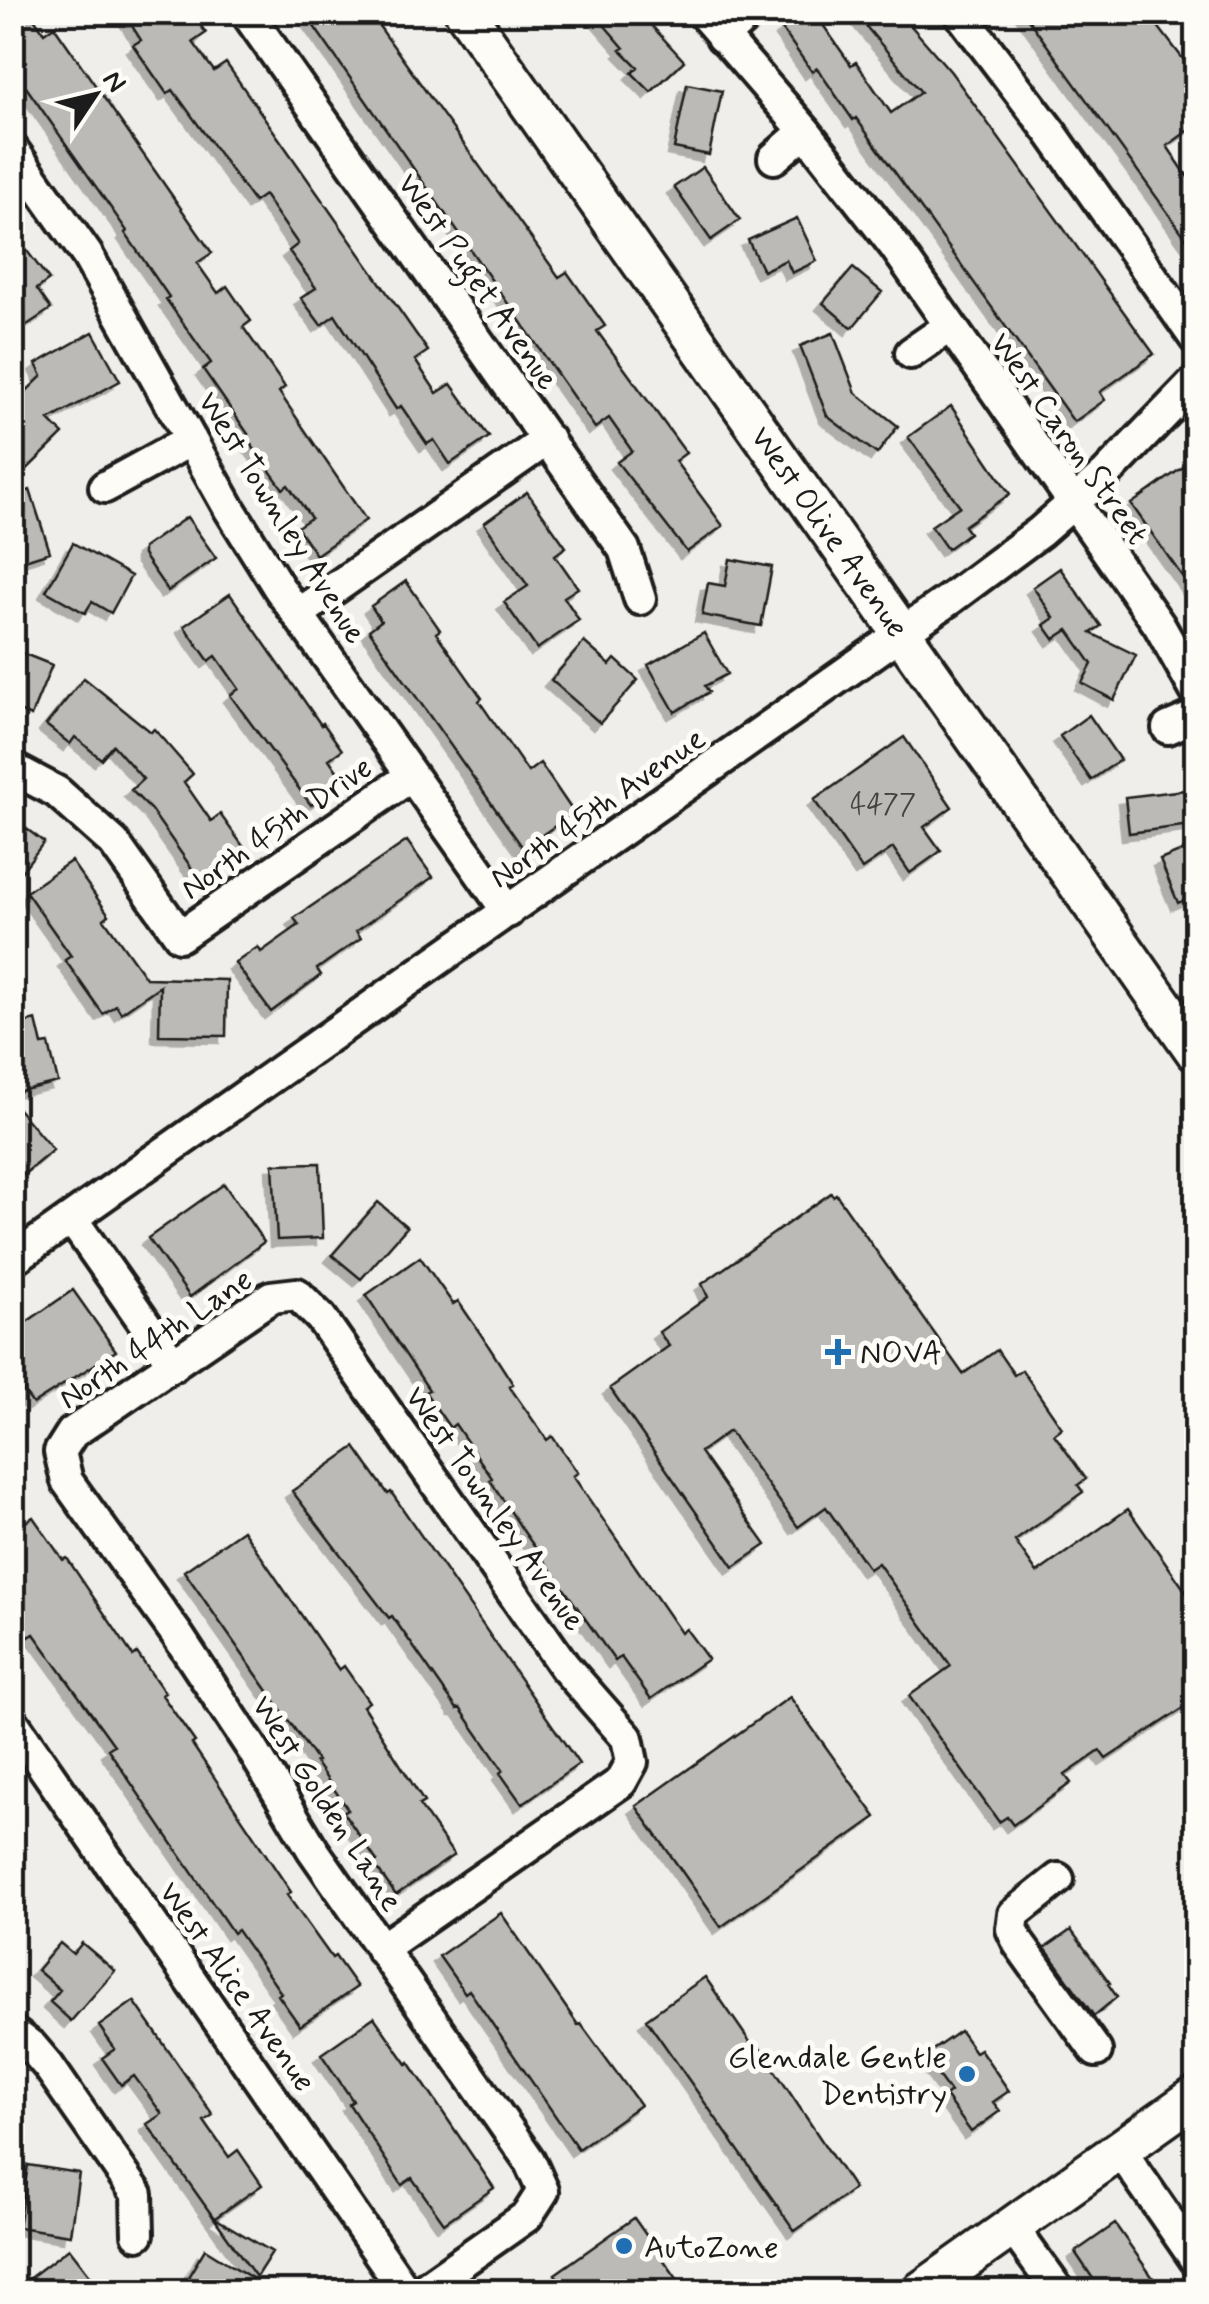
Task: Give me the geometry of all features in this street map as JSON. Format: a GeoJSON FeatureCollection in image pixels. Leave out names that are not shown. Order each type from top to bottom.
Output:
{"type":"FeatureCollection","features":[{"type":"Feature","properties":{"kind":"main road","name":"West Olive Avenue"},"geometry":{"type":"LineString","coordinates":[[465,12],[1196,1052]]}},
{"type":"Feature","properties":{"kind":"main road"},"geometry":{"type":"LineString","coordinates":[[920,2292],[1196,2096]]}},
{"type":"Feature","properties":{"kind":"street","name":"West Puget Avenue"},"geometry":{"type":"LineString","coordinates":[[246,12],[624,549],[640,598]]}},
{"type":"Feature","properties":{"kind":"street","name":"West Caron Street"},"geometry":{"type":"LineString","coordinates":[[702,12],[804,131],[894,245],[1159,626],[1196,691]]}},
{"type":"Feature","properties":{"kind":"street"},"geometry":{"type":"LineString","coordinates":[[722,37],[751,12]]}},
{"type":"Feature","properties":{"kind":"street"},"geometry":{"type":"LineString","coordinates":[[959,12],[1051,133],[1196,339]]}},
{"type":"Feature","properties":{"kind":"street"},"geometry":{"type":"LineString","coordinates":[[774,158],[804,131]]}},
{"type":"Feature","properties":{"kind":"street","name":"West Townley Avenue"},"geometry":{"type":"LineString","coordinates":[[12,150],[86,256],[230,508],[298,614],[508,912]]}},
{"type":"Feature","properties":{"kind":"street","name":"West Caron Street"},"geometry":{"type":"LineString","coordinates":[[911,353],[950,326]]}},
{"type":"Feature","properties":{"kind":"street","name":"North 45th Avenue"},"geometry":{"type":"LineString","coordinates":[[12,1260],[902,634],[1040,532],[1106,474],[1196,381]]}},
{"type":"Feature","properties":{"kind":"street"},"geometry":{"type":"LineString","coordinates":[[298,614],[548,439]]}},
{"type":"Feature","properties":{"kind":"street"},"geometry":{"type":"LineString","coordinates":[[105,487],[191,440]]}},
{"type":"Feature","properties":{"kind":"street"},"geometry":{"type":"LineString","coordinates":[[1168,728],[1196,716]]}},
{"type":"Feature","properties":{"kind":"street","name":"North 45th Drive"},"geometry":{"type":"LineString","coordinates":[[12,768],[57,792],[114,843],[180,936],[411,776]]}},
{"type":"Feature","properties":{"kind":"street"},"geometry":{"type":"LineString","coordinates":[[72,1219],[174,1365]]}},
{"type":"Feature","properties":{"kind":"street","name":"West Townley Avenue"},"geometry":{"type":"LineString","coordinates":[[297,1294],[321,1318],[564,1666],[627,1738],[632,1762],[621,1782],[381,1949]]}},
{"type":"Feature","properties":{"kind":"street","name":"North 44th Lane"},"geometry":{"type":"LineString","coordinates":[[60,1452],[72,1433],[271,1297],[297,1294]]}},
{"type":"Feature","properties":{"kind":"street","name":"West Golden Lane"},"geometry":{"type":"LineString","coordinates":[[60,1452],[67,1481],[178,1636],[314,1850],[529,2160],[543,2191],[527,2216],[418,2292]]}},
{"type":"Feature","properties":{"kind":"street","name":"West Alice Avenue"},"geometry":{"type":"LineString","coordinates":[[12,1721],[406,2292]]}},
{"type":"Feature","properties":{"kind":"street"},"geometry":{"type":"LineString","coordinates":[[1058,1880],[1014,1914],[1012,1929],[1096,2052]]}},
{"type":"Feature","properties":{"kind":"street"},"geometry":{"type":"LineString","coordinates":[[12,2032],[49,2067],[138,2194],[138,2234]]}},
{"type":"Feature","properties":{"kind":"street"},"geometry":{"type":"LineString","coordinates":[[1120,2150],[1196,2260]]}},
{"type":"Feature","properties":{"kind":"street"},"geometry":{"type":"LineString","coordinates":[[1012,2227],[1058,2292]]}},
{"type":"Feature","properties":{"kind":"building"},"geometry":{"type":"Polygon","coordinates":[[[123,12],[191,12],[206,33],[193,42],[214,71],[226,63],[428,351],[415,360],[437,393],[451,384],[489,437],[450,464],[434,440],[427,444],[401,406],[396,409],[335,315],[321,325],[301,298],[316,288],[289,251],[298,244],[264,195],[254,202],[173,90],[167,94],[133,45],[141,40],[123,12]]]}},
{"type":"Feature","properties":{"kind":"building"},"geometry":{"type":"Polygon","coordinates":[[[304,12],[369,12],[559,277],[567,272],[605,326],[597,331],[686,453],[675,461],[723,526],[687,552],[617,462],[632,451],[609,418],[595,428],[304,12]]]}},
{"type":"Feature","properties":{"kind":"building"},"geometry":{"type":"Polygon","coordinates":[[[593,12],[639,12],[684,61],[651,92],[632,73],[638,67],[593,12]]]}},
{"type":"Feature","properties":{"kind":"building"},"geometry":{"type":"Polygon","coordinates":[[[805,12],[814,12],[851,65],[856,62],[891,113],[921,92],[854,12],[899,12],[951,72],[1154,354],[1100,392],[1105,400],[1074,422],[856,118],[853,120],[817,68],[812,72],[782,29],[805,12]]]}},
{"type":"Feature","properties":{"kind":"building"},"geometry":{"type":"Polygon","coordinates":[[[1023,12],[1147,12],[1190,68],[1196,78],[1196,125],[1167,146],[1196,189],[1196,252],[1023,12]]]}},
{"type":"Feature","properties":{"kind":"building"},"geometry":{"type":"Polygon","coordinates":[[[32,15],[44,33],[54,26],[212,253],[197,263],[218,293],[227,286],[251,321],[243,327],[285,387],[279,392],[366,520],[316,555],[297,527],[311,518],[288,485],[283,489],[245,436],[248,434],[203,369],[211,363],[166,299],[169,297],[127,231],[12,67],[12,29],[32,15]]]}},
{"type":"Feature","properties":{"kind":"building"},"geometry":{"type":"Polygon","coordinates":[[[687,84],[722,91],[709,155],[674,148],[687,84]]]}},
{"type":"Feature","properties":{"kind":"building"},"geometry":{"type":"Polygon","coordinates":[[[703,167],[740,220],[711,240],[674,187],[703,167]]]}},
{"type":"Feature","properties":{"kind":"building"},"geometry":{"type":"Polygon","coordinates":[[[797,218],[817,261],[792,273],[786,260],[763,271],[748,240],[797,218]]]}},
{"type":"Feature","properties":{"kind":"building"},"geometry":{"type":"Polygon","coordinates":[[[12,231],[49,280],[37,289],[51,309],[12,335],[12,231]]]}},
{"type":"Feature","properties":{"kind":"building"},"geometry":{"type":"Polygon","coordinates":[[[853,268],[882,292],[852,328],[823,303],[853,268]]]}},
{"type":"Feature","properties":{"kind":"building"},"geometry":{"type":"Polygon","coordinates":[[[93,332],[120,381],[49,420],[63,434],[12,484],[12,405],[42,376],[36,364],[93,332]]]}},
{"type":"Feature","properties":{"kind":"building"},"geometry":{"type":"Polygon","coordinates":[[[833,333],[856,393],[898,426],[877,454],[827,416],[800,346],[833,333]]]}},
{"type":"Feature","properties":{"kind":"building"},"geometry":{"type":"Polygon","coordinates":[[[951,406],[1010,494],[964,526],[969,533],[947,549],[931,526],[960,506],[908,437],[951,406]]]}},
{"type":"Feature","properties":{"kind":"building"},"geometry":{"type":"Polygon","coordinates":[[[1196,458],[1196,596],[1131,504],[1196,458]]]}},
{"type":"Feature","properties":{"kind":"building"},"geometry":{"type":"Polygon","coordinates":[[[30,490],[50,552],[12,564],[12,496],[30,490]]]}},
{"type":"Feature","properties":{"kind":"building"},"geometry":{"type":"Polygon","coordinates":[[[527,492],[566,547],[555,555],[578,588],[564,597],[579,620],[537,649],[504,602],[528,586],[484,523],[527,492]]]}},
{"type":"Feature","properties":{"kind":"building"},"geometry":{"type":"Polygon","coordinates":[[[187,517],[216,558],[168,591],[143,555],[143,548],[187,517]]]}},
{"type":"Feature","properties":{"kind":"building"},"geometry":{"type":"Polygon","coordinates":[[[73,543],[131,576],[111,613],[92,602],[85,613],[46,591],[73,543]]]}},
{"type":"Feature","properties":{"kind":"building"},"geometry":{"type":"Polygon","coordinates":[[[730,559],[772,567],[761,626],[702,615],[708,583],[725,586],[730,559]]]}},
{"type":"Feature","properties":{"kind":"building"},"geometry":{"type":"Polygon","coordinates":[[[1060,568],[1101,626],[1091,633],[1136,655],[1114,700],[1082,683],[1092,664],[1068,630],[1054,639],[1044,625],[1054,618],[1033,587],[1060,568]]]}},
{"type":"Feature","properties":{"kind":"building"},"geometry":{"type":"Polygon","coordinates":[[[406,581],[440,630],[436,633],[482,698],[479,701],[528,772],[540,763],[574,813],[523,848],[369,630],[381,621],[371,606],[406,581]]]}},
{"type":"Feature","properties":{"kind":"building"},"geometry":{"type":"Polygon","coordinates":[[[230,594],[342,750],[329,759],[344,781],[311,805],[230,695],[239,689],[216,656],[209,661],[184,626],[230,594]]]}},
{"type":"Feature","properties":{"kind":"building"},"geometry":{"type":"Polygon","coordinates":[[[704,633],[727,674],[705,686],[709,692],[675,712],[648,665],[704,633]]]}},
{"type":"Feature","properties":{"kind":"building"},"geometry":{"type":"Polygon","coordinates":[[[584,642],[610,665],[615,659],[638,680],[600,723],[551,680],[584,642]]]}},
{"type":"Feature","properties":{"kind":"building"},"geometry":{"type":"Polygon","coordinates":[[[12,649],[52,665],[31,716],[12,708],[12,649]]]}},
{"type":"Feature","properties":{"kind":"building"},"geometry":{"type":"Polygon","coordinates":[[[84,678],[151,732],[154,729],[193,774],[184,782],[211,821],[220,814],[245,849],[200,880],[151,810],[131,790],[143,779],[113,745],[101,759],[75,737],[70,744],[46,725],[84,678]]]}},
{"type":"Feature","properties":{"kind":"building"},"geometry":{"type":"Polygon","coordinates":[[[1089,715],[1120,760],[1091,780],[1060,736],[1089,715]]]}},
{"type":"Feature","properties":{"kind":"building"},"geometry":{"type":"Polygon","coordinates":[[[904,737],[952,807],[924,827],[941,851],[910,873],[893,848],[862,869],[814,800],[904,737]]]}},
{"type":"Feature","properties":{"kind":"building"},"geometry":{"type":"Polygon","coordinates":[[[1186,790],[1191,825],[1129,833],[1125,797],[1186,790]]]}},
{"type":"Feature","properties":{"kind":"building"},"geometry":{"type":"Polygon","coordinates":[[[12,818],[44,842],[12,884],[12,818]]]}},
{"type":"Feature","properties":{"kind":"building"},"geometry":{"type":"Polygon","coordinates":[[[407,841],[433,877],[356,931],[361,938],[317,969],[321,975],[271,1012],[235,963],[258,947],[261,952],[299,925],[294,918],[407,841]]]}},
{"type":"Feature","properties":{"kind":"building"},"geometry":{"type":"Polygon","coordinates":[[[1196,845],[1196,896],[1178,903],[1160,860],[1196,845]]]}},
{"type":"Feature","properties":{"kind":"building"},"geometry":{"type":"Polygon","coordinates":[[[71,861],[109,915],[104,919],[146,978],[227,980],[226,1036],[159,1035],[160,986],[121,1013],[116,1005],[103,1014],[65,960],[71,956],[26,892],[71,861]]]}},
{"type":"Feature","properties":{"kind":"building"},"geometry":{"type":"Polygon","coordinates":[[[36,1020],[42,1045],[49,1044],[58,1082],[12,1093],[12,1026],[36,1020]]]}},
{"type":"Feature","properties":{"kind":"building"},"geometry":{"type":"Polygon","coordinates":[[[12,1102],[53,1150],[12,1184],[12,1102]]]}},
{"type":"Feature","properties":{"kind":"building"},"geometry":{"type":"Polygon","coordinates":[[[320,1163],[323,1238],[277,1240],[273,1164],[320,1163]]]}},
{"type":"Feature","properties":{"kind":"building"},"geometry":{"type":"Polygon","coordinates":[[[224,1184],[264,1242],[190,1297],[148,1238],[224,1184]]]}},
{"type":"Feature","properties":{"kind":"building"},"geometry":{"type":"Polygon","coordinates":[[[831,1193],[836,1194],[963,1374],[997,1350],[1014,1375],[1022,1370],[1062,1428],[1054,1434],[1086,1479],[1078,1485],[1083,1492],[1015,1541],[1037,1573],[1128,1509],[1196,1606],[1196,1700],[1106,1759],[1100,1751],[1065,1775],[1071,1783],[1013,1825],[1007,1817],[999,1822],[909,1696],[951,1666],[878,1563],[869,1569],[826,1507],[798,1527],[729,1431],[700,1452],[766,1545],[734,1567],[610,1388],[669,1346],[659,1332],[708,1297],[702,1284],[831,1193]]]}},
{"type":"Feature","properties":{"kind":"building"},"geometry":{"type":"Polygon","coordinates":[[[378,1202],[407,1227],[361,1279],[332,1255],[378,1202]]]}},
{"type":"Feature","properties":{"kind":"building"},"geometry":{"type":"Polygon","coordinates":[[[420,1257],[453,1304],[458,1301],[547,1440],[552,1436],[578,1473],[573,1476],[681,1633],[686,1629],[708,1659],[651,1699],[621,1657],[615,1661],[524,1532],[455,1424],[450,1428],[366,1295],[420,1257]]]}},
{"type":"Feature","properties":{"kind":"building"},"geometry":{"type":"Polygon","coordinates":[[[73,1290],[116,1351],[33,1404],[12,1376],[12,1332],[73,1290]]]}},
{"type":"Feature","properties":{"kind":"building"},"geometry":{"type":"Polygon","coordinates":[[[355,1447],[388,1494],[391,1492],[579,1764],[522,1804],[460,1708],[292,1491],[355,1447]]]}},
{"type":"Feature","properties":{"kind":"building"},"geometry":{"type":"Polygon","coordinates":[[[33,1517],[63,1560],[67,1558],[133,1656],[137,1653],[165,1693],[162,1695],[195,1742],[192,1744],[291,1892],[287,1895],[357,1987],[300,2026],[278,1995],[281,1993],[237,1930],[233,1933],[108,1749],[114,1745],[34,1634],[29,1637],[12,1613],[12,1531],[33,1517]]]}},
{"type":"Feature","properties":{"kind":"building"},"geometry":{"type":"Polygon","coordinates":[[[243,1530],[339,1670],[344,1666],[369,1702],[363,1706],[424,1802],[419,1805],[454,1855],[396,1895],[373,1863],[377,1861],[343,1812],[348,1809],[317,1761],[184,1571],[243,1530]]]}},
{"type":"Feature","properties":{"kind":"building"},"geometry":{"type":"Polygon","coordinates":[[[790,1697],[876,1817],[721,1927],[636,1806],[790,1697]]]}},
{"type":"Feature","properties":{"kind":"building"},"geometry":{"type":"Polygon","coordinates":[[[501,1913],[578,2025],[640,2105],[578,2149],[469,1990],[465,1993],[439,1956],[501,1913]]]}},
{"type":"Feature","properties":{"kind":"building"},"geometry":{"type":"Polygon","coordinates":[[[1071,1930],[1117,1997],[1094,2016],[1045,1948],[1071,1930]]]}},
{"type":"Feature","properties":{"kind":"building"},"geometry":{"type":"Polygon","coordinates":[[[60,1943],[73,1954],[82,1943],[115,1971],[71,2021],[50,2002],[60,1990],[37,1970],[60,1943]]]}},
{"type":"Feature","properties":{"kind":"building"},"geometry":{"type":"Polygon","coordinates":[[[705,1977],[752,2045],[756,2042],[854,2189],[795,2231],[646,2019],[705,1977]]]}},
{"type":"Feature","properties":{"kind":"building"},"geometry":{"type":"Polygon","coordinates":[[[134,2001],[213,2115],[204,2121],[229,2157],[238,2150],[262,2185],[215,2218],[272,2252],[256,2277],[147,2124],[162,2114],[134,2076],[121,2085],[102,2058],[115,2049],[99,2026],[134,2001]]]}},
{"type":"Feature","properties":{"kind":"building"},"geometry":{"type":"Polygon","coordinates":[[[374,2017],[494,2188],[444,2223],[412,2178],[402,2185],[321,2054],[374,2017]]]}},
{"type":"Feature","properties":{"kind":"building","name":"Glendale Gentle Dentistry"},"geometry":{"type":"Polygon","coordinates":[[[960,2031],[975,2052],[980,2049],[1009,2091],[993,2102],[1000,2111],[971,2132],[945,2096],[950,2092],[924,2056],[960,2031]]]}},
{"type":"Feature","properties":{"kind":"building"},"geometry":{"type":"Polygon","coordinates":[[[28,2165],[79,2173],[70,2235],[18,2227],[28,2165]]]}},
{"type":"Feature","properties":{"kind":"building","name":"AutoZone"},"geometry":{"type":"Polygon","coordinates":[[[634,2218],[678,2280],[662,2292],[568,2292],[555,2274],[634,2218]]]}},
{"type":"Feature","properties":{"kind":"building"},"geometry":{"type":"Polygon","coordinates":[[[1115,2224],[1153,2278],[1150,2280],[1158,2292],[1102,2292],[1075,2252],[1115,2224]]]}},
{"type":"Feature","properties":{"kind":"building"},"geometry":{"type":"Polygon","coordinates":[[[69,2248],[103,2292],[36,2292],[27,2280],[69,2248]]]}},
{"type":"Feature","properties":{"kind":"building"},"geometry":{"type":"Polygon","coordinates":[[[205,2249],[255,2280],[248,2292],[212,2292],[188,2277],[205,2249]]]}},
{"type":"Feature","properties":{"kind":"place","name":"NOVA"},"geometry":{"type":"Point","coordinates":[838,1352]}},
{"type":"Feature","properties":{"kind":"place","name":"Glendale Gentle Dentistry"},"geometry":{"type":"Point","coordinates":[967,2074]}},
{"type":"Feature","properties":{"kind":"place","name":"AutoZone"},"geometry":{"type":"Point","coordinates":[624,2246]}}]}
